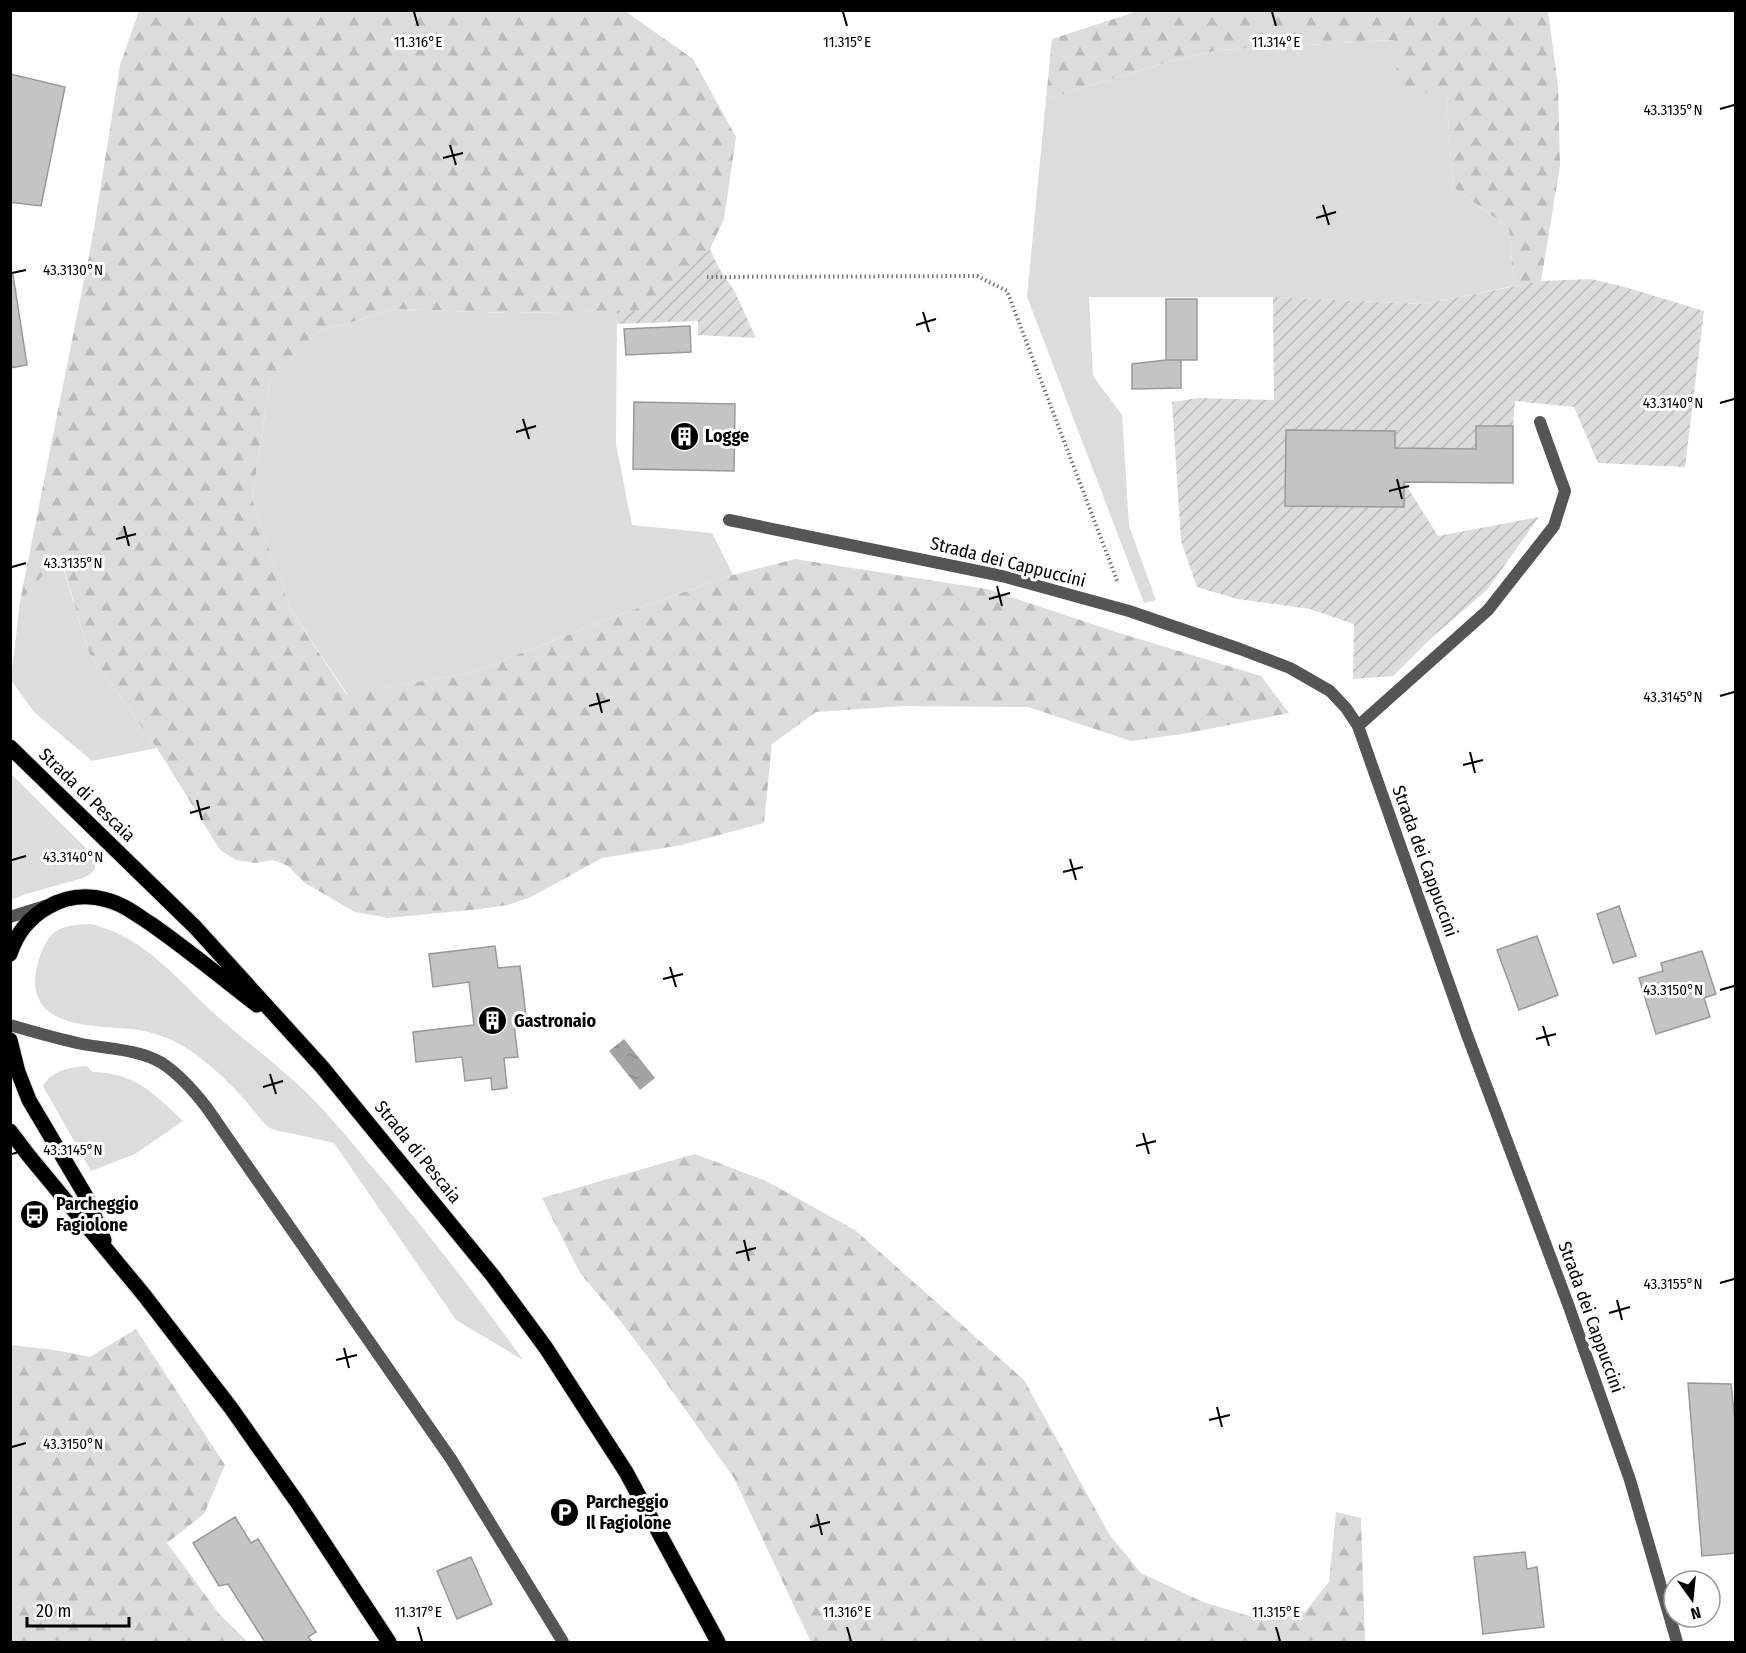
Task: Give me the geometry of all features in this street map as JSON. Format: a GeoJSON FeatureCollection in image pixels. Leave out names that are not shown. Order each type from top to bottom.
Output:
{"type":"FeatureCollection","features":[{"type":"Feature","properties":{"kind":"main road","name":"Strada di Pescaia"},"geometry":{"type":"LineString","coordinates":[[10,747],[195,927],[288,1028],[473,1250],[523,1314],[626,1473],[718,1642]]}},
{"type":"Feature","properties":{"kind":"main road"},"geometry":{"type":"LineString","coordinates":[[10,954],[15,941],[27,923],[40,910],[70,899],[95,897],[107,899],[127,908],[163,933],[288,1028]]}},
{"type":"Feature","properties":{"kind":"main road"},"geometry":{"type":"LineString","coordinates":[[10,1041],[26,1093],[87,1198],[110,1253]]}},
{"type":"Feature","properties":{"kind":"main road"},"geometry":{"type":"LineString","coordinates":[[10,1131],[144,1295],[231,1408],[303,1511],[389,1642]]}},
{"type":"Feature","properties":{"kind":"street"},"geometry":{"type":"LineString","coordinates":[[1358,726],[1488,610],[1554,526],[1565,490],[1540,422]]}},
{"type":"Feature","properties":{"kind":"street","name":"Strada dei Cappuccini"},"geometry":{"type":"LineString","coordinates":[[729,520],[1002,576],[1129,612],[1290,668],[1330,691],[1346,708],[1358,726],[1466,1032],[1568,1304],[1630,1480],[1677,1642]]}},
{"type":"Feature","properties":{"kind":"street"},"geometry":{"type":"LineString","coordinates":[[10,917],[49,905]]}},
{"type":"Feature","properties":{"kind":"street"},"geometry":{"type":"LineString","coordinates":[[10,1026],[144,1056],[160,1062],[187,1083],[207,1108],[451,1459],[563,1642]]}},
{"type":"Feature","properties":{"kind":"path"},"geometry":{"type":"LineString","coordinates":[[707,277],[977,276],[1007,291],[1129,612]]}},
{"type":"Feature","properties":{"kind":"green space"},"geometry":{"type":"Polygon","coordinates":[[[139,11],[625,11],[693,59],[736,137],[724,219],[710,249],[644,311],[510,313],[397,309],[317,332],[270,381],[252,499],[290,608],[346,694],[470,673],[624,613],[733,575],[795,559],[987,589],[1116,632],[1261,676],[1289,713],[1189,733],[1131,741],[1028,707],[904,706],[816,712],[772,744],[764,823],[682,845],[602,858],[531,897],[508,905],[480,909],[388,918],[355,912],[305,883],[288,866],[273,860],[255,863],[236,860],[220,850],[157,748],[89,653],[60,556],[20,601],[93,235],[120,65],[139,11]]]}},
{"type":"Feature","properties":{"kind":"green space"},"geometry":{"type":"Polygon","coordinates":[[[1138,11],[1548,11],[1558,86],[1560,166],[1541,281],[1514,286],[1509,228],[1453,187],[1446,93],[1399,93],[1394,40],[1219,50],[1164,63],[1046,99],[1052,39],[1138,11]]]}},
{"type":"Feature","properties":{"kind":"green space"},"geometry":{"type":"Polygon","coordinates":[[[1394,40],[1446,92],[1453,187],[1509,228],[1514,286],[1424,304],[1273,297],[1089,297],[1093,376],[1122,415],[1129,526],[1156,600],[1144,603],[1027,297],[1046,99],[1164,63],[1219,50],[1394,40]]]}},
{"type":"Feature","properties":{"kind":"green space"},"geometry":{"type":"Polygon","coordinates":[[[710,249],[735,292],[756,338],[698,335],[698,321],[617,324],[617,311],[644,310],[710,249]]]}},
{"type":"Feature","properties":{"kind":"green space"},"geometry":{"type":"Polygon","coordinates":[[[1591,279],[1704,311],[1685,467],[1598,463],[1574,407],[1515,401],[1513,426],[1476,449],[1395,448],[1394,431],[1286,430],[1286,506],[1404,507],[1404,482],[1438,536],[1539,517],[1487,590],[1430,639],[1393,676],[1353,679],[1354,624],[1310,609],[1237,599],[1197,587],[1181,541],[1172,402],[1198,398],[1274,400],[1273,297],[1424,304],[1541,281],[1591,279]]]}},
{"type":"Feature","properties":{"kind":"green space"},"geometry":{"type":"Polygon","coordinates":[[[397,309],[510,313],[617,311],[616,444],[632,525],[712,533],[733,575],[624,613],[470,673],[347,694],[290,608],[252,499],[270,381],[317,332],[397,309]]]}},
{"type":"Feature","properties":{"kind":"green space"},"geometry":{"type":"Polygon","coordinates":[[[59,555],[89,653],[157,748],[92,761],[34,712],[11,680],[20,601],[59,555]]]}},
{"type":"Feature","properties":{"kind":"green space"},"geometry":{"type":"Polygon","coordinates":[[[11,774],[93,855],[95,869],[89,875],[11,900],[11,774]]]}},
{"type":"Feature","properties":{"kind":"green space"},"geometry":{"type":"Polygon","coordinates":[[[91,924],[111,930],[145,950],[175,975],[218,1017],[308,1094],[439,1248],[523,1360],[456,1320],[334,1143],[272,1129],[261,1120],[220,1074],[193,1052],[174,1041],[139,1030],[74,1023],[46,1009],[38,997],[35,980],[40,955],[55,932],[72,926],[91,924]]]}},
{"type":"Feature","properties":{"kind":"green space"},"geometry":{"type":"Polygon","coordinates":[[[87,1066],[92,1072],[120,1076],[143,1086],[183,1121],[135,1154],[91,1171],[43,1086],[51,1076],[57,1073],[87,1066]]]}},
{"type":"Feature","properties":{"kind":"green space"},"geometry":{"type":"Polygon","coordinates":[[[695,1154],[766,1181],[855,1230],[1024,1380],[1109,1534],[1141,1573],[1203,1602],[1265,1621],[1304,1613],[1329,1582],[1336,1512],[1361,1518],[1365,1642],[811,1642],[734,1478],[653,1364],[580,1273],[542,1198],[695,1154]]]}},
{"type":"Feature","properties":{"kind":"green space"},"geometry":{"type":"Polygon","coordinates":[[[136,1329],[225,1465],[204,1514],[167,1543],[220,1615],[248,1642],[11,1642],[11,1345],[90,1357],[136,1329]]]}},
{"type":"Feature","properties":{"kind":"water"},"geometry":{"type":"Polygon","coordinates":[[[624,1039],[655,1078],[640,1090],[609,1051],[624,1039]]]}},
{"type":"Feature","properties":{"kind":"building"},"geometry":{"type":"Polygon","coordinates":[[[10,74],[65,87],[41,206],[10,202],[10,74]]]}},
{"type":"Feature","properties":{"kind":"building"},"geometry":{"type":"Polygon","coordinates":[[[10,275],[13,275],[27,365],[10,368],[10,275]]]}},
{"type":"Feature","properties":{"kind":"building"},"geometry":{"type":"Polygon","coordinates":[[[1166,299],[1197,299],[1197,360],[1166,360],[1166,299]]]}},
{"type":"Feature","properties":{"kind":"building"},"geometry":{"type":"Polygon","coordinates":[[[690,326],[691,352],[626,355],[624,329],[690,326]]]}},
{"type":"Feature","properties":{"kind":"building"},"geometry":{"type":"Polygon","coordinates":[[[1181,360],[1181,388],[1132,389],[1132,364],[1181,360]]]}},
{"type":"Feature","properties":{"kind":"building","name":"Logge"},"geometry":{"type":"Polygon","coordinates":[[[634,402],[735,404],[734,471],[633,469],[634,402]]]}},
{"type":"Feature","properties":{"kind":"building"},"geometry":{"type":"Polygon","coordinates":[[[1476,426],[1513,426],[1513,483],[1404,482],[1404,507],[1285,506],[1286,430],[1395,431],[1395,448],[1476,449],[1476,426]]]}},
{"type":"Feature","properties":{"kind":"building"},"geometry":{"type":"Polygon","coordinates":[[[1619,906],[1636,956],[1613,963],[1597,914],[1619,906]]]}},
{"type":"Feature","properties":{"kind":"building"},"geometry":{"type":"Polygon","coordinates":[[[1537,936],[1558,995],[1519,1010],[1497,950],[1537,936]]]}},
{"type":"Feature","properties":{"kind":"building","name":"Gastronaio"},"geometry":{"type":"Polygon","coordinates":[[[495,946],[498,968],[520,966],[526,1016],[513,1017],[518,1057],[504,1058],[507,1088],[492,1090],[491,1078],[465,1081],[462,1057],[416,1062],[413,1032],[474,1025],[469,982],[433,987],[429,954],[495,946]]]}},
{"type":"Feature","properties":{"kind":"building"},"geometry":{"type":"Polygon","coordinates":[[[1702,951],[1716,994],[1704,998],[1710,1017],[1656,1034],[1639,978],[1663,971],[1661,963],[1702,951]]]}},
{"type":"Feature","properties":{"kind":"building"},"geometry":{"type":"Polygon","coordinates":[[[1688,1383],[1731,1384],[1736,1430],[1736,1553],[1702,1556],[1688,1383]]]}},
{"type":"Feature","properties":{"kind":"building"},"geometry":{"type":"Polygon","coordinates":[[[235,1517],[251,1543],[258,1539],[316,1632],[308,1637],[312,1642],[265,1642],[228,1584],[219,1586],[193,1543],[235,1517]]]}},
{"type":"Feature","properties":{"kind":"building"},"geometry":{"type":"Polygon","coordinates":[[[1525,1552],[1527,1569],[1537,1567],[1544,1627],[1483,1634],[1474,1557],[1525,1552]]]}},
{"type":"Feature","properties":{"kind":"building"},"geometry":{"type":"Polygon","coordinates":[[[471,1557],[492,1604],[457,1619],[437,1571],[471,1557]]]}},
{"type":"Feature","properties":{"kind":"place","name":"Logge"},"geometry":{"type":"Point","coordinates":[684,436]}},
{"type":"Feature","properties":{"kind":"place","name":"Gastronaio"},"geometry":{"type":"Point","coordinates":[493,1021]}},
{"type":"Feature","properties":{"kind":"place","name":"Parcheggio Fagiolone"},"geometry":{"type":"Point","coordinates":[35,1214]}},
{"type":"Feature","properties":{"kind":"place","name":"Parcheggio Il Fagiolone"},"geometry":{"type":"Point","coordinates":[565,1512]}}]}
